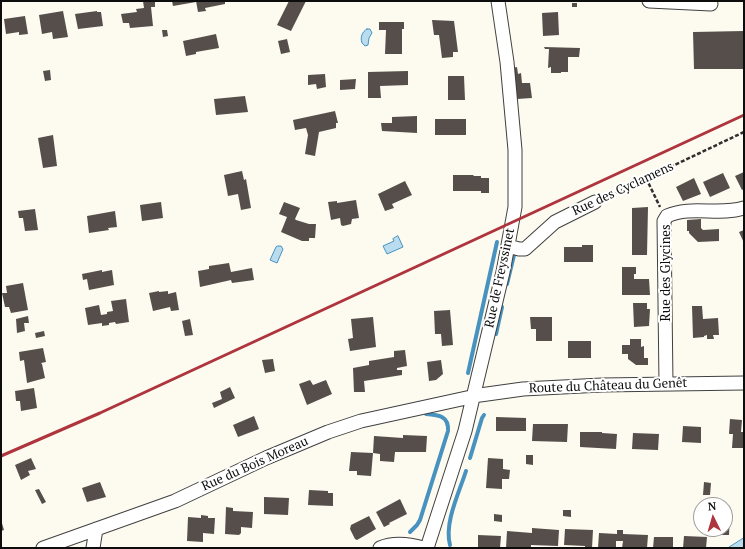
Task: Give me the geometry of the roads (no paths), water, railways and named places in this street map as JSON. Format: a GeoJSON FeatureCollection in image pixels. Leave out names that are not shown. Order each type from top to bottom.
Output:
{"type":"FeatureCollection","features":[{"type":"Feature","properties":{"kind":"street","name":"Rue de Freyssinet"},"geometry":{"type":"LineString","coordinates":[[427,548],[455,465],[473,397],[508,246],[515,207],[515,150],[507,62],[498,1]]}},
{"type":"Feature","properties":{"kind":"street"},"geometry":{"type":"LineString","coordinates":[[649,1],[711,4]]}},
{"type":"Feature","properties":{"kind":"street","name":"Rue des Cyclamens"},"geometry":{"type":"LineString","coordinates":[[508,246],[525,249],[555,222],[595,202]]}},
{"type":"Feature","properties":{"kind":"street","name":"Rue des Glycines"},"geometry":{"type":"LineString","coordinates":[[666,384],[664,221],[667,216],[676,212],[734,211],[744,208]]}},
{"type":"Feature","properties":{"kind":"street","name":"Route du Château du Genêt"},"geometry":{"type":"LineString","coordinates":[[473,397],[523,389],[744,383]]}},
{"type":"Feature","properties":{"kind":"street","name":"Rue du Bois Moreau"},"geometry":{"type":"LineString","coordinates":[[43,548],[174,500],[266,458],[348,424],[473,397]]}},
{"type":"Feature","properties":{"kind":"street"},"geometry":{"type":"LineString","coordinates":[[93,548],[96,529]]}},
{"type":"Feature","properties":{"kind":"street"},"geometry":{"type":"LineString","coordinates":[[380,548],[396,544],[409,544],[423,548]]}},
{"type":"Feature","properties":{"kind":"water"},"geometry":{"type":"Polygon","coordinates":[[[367,29],[370,29],[372,33],[369,38],[368,45],[365,46],[361,41],[361,37],[367,29]]]}},
{"type":"Feature","properties":{"kind":"water"},"geometry":{"type":"Polygon","coordinates":[[[398,236],[403,247],[387,254],[383,246],[394,241],[393,239],[398,236]]]}},
{"type":"Feature","properties":{"kind":"water"},"geometry":{"type":"Polygon","coordinates":[[[281,246],[283,249],[277,263],[270,260],[276,247],[281,246]]]}},
{"type":"Feature","properties":{"kind":"water"},"geometry":{"type":"Polygon","coordinates":[[[744,538],[744,548],[728,548],[744,538]]]}},
{"type":"Feature","properties":{"kind":"waterway"},"geometry":{"type":"LineString","coordinates":[[468,373],[497,242]]}},
{"type":"Feature","properties":{"kind":"waterway"},"geometry":{"type":"LineString","coordinates":[[507,284],[514,255]]}},
{"type":"Feature","properties":{"kind":"waterway"},"geometry":{"type":"LineString","coordinates":[[496,334],[502,307]]}},
{"type":"Feature","properties":{"kind":"waterway"},"geometry":{"type":"LineString","coordinates":[[410,532],[420,520],[448,431],[448,426],[445,419],[439,416],[426,414]]}},
{"type":"Feature","properties":{"kind":"waterway"},"geometry":{"type":"LineString","coordinates":[[470,458],[484,415]]}},
{"type":"Feature","properties":{"kind":"waterway"},"geometry":{"type":"LineString","coordinates":[[450,545],[449,527],[456,498],[466,471]]}},
{"type":"Feature","properties":{"kind":"railway"},"geometry":{"type":"LineString","coordinates":[[1,456],[100,413],[744,115]]}}]}
